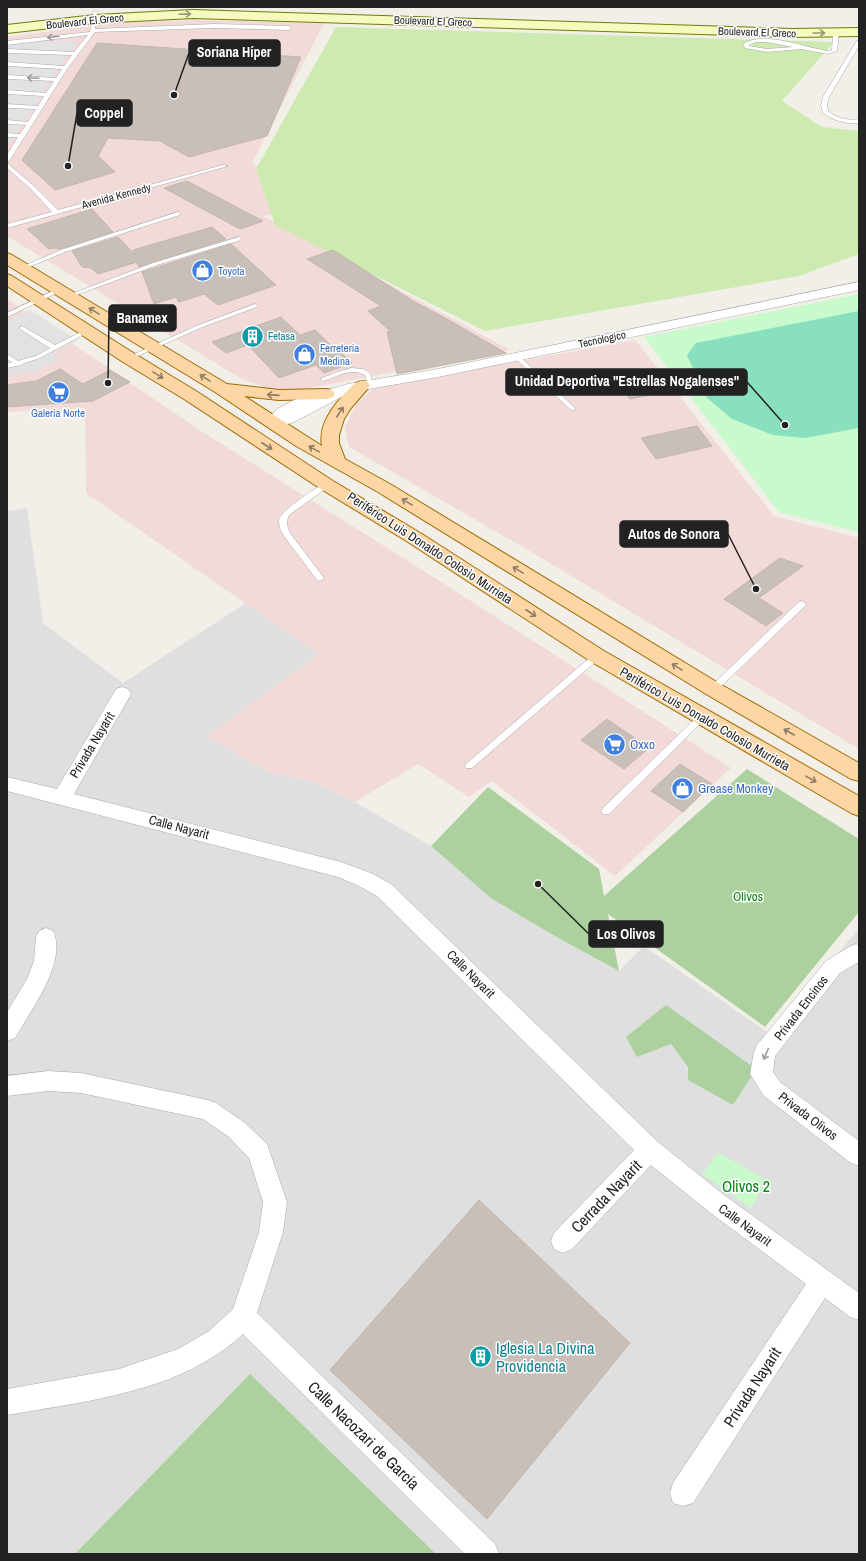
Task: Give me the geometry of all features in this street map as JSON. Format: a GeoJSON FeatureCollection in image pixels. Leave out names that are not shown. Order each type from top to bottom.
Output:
{"type":"FeatureCollection","features":[{"type":"Feature","properties":{"kind":"main road","name":"Boulevard El Greco"},"geometry":{"type":"LineString","coordinates":[[7,21],[94,24],[164,7]]}},
{"type":"Feature","properties":{"kind":"main road","name":"Boulevard El Greco"},"geometry":{"type":"LineString","coordinates":[[249,7],[792,33],[859,32]]}},
{"type":"Feature","properties":{"kind":"main road","name":"Boulevard El Greco"},"geometry":{"type":"LineString","coordinates":[[7,29],[94,24],[165,15],[215,20],[476,19],[772,24],[859,23]]}},
{"type":"Feature","properties":{"kind":"main road","name":"Periférico Luis Donaldo Colosio Murrieta"},"geometry":{"type":"LineString","coordinates":[[7,258],[221,388],[302,442],[384,488],[713,689],[857,769]]}},
{"type":"Feature","properties":{"kind":"main road","name":"Periférico Luis Donaldo Colosio Murrieta"},"geometry":{"type":"LineString","coordinates":[[7,279],[129,358],[190,395],[328,485],[396,525],[597,656],[701,718],[859,807]]}},
{"type":"Feature","properties":{"kind":"main road"},"geometry":{"type":"LineString","coordinates":[[337,462],[330,443],[334,420],[346,403],[366,385]]}},
{"type":"Feature","properties":{"kind":"main road"},"geometry":{"type":"LineString","coordinates":[[221,388],[278,395],[324,387]]}},
{"type":"Feature","properties":{"kind":"main road"},"geometry":{"type":"LineString","coordinates":[[190,395],[200,394],[212,397],[247,415],[273,422],[289,444],[299,453],[308,472]]}},
{"type":"Feature","properties":{"kind":"street","name":"Tecnologico"},"geometry":{"type":"LineString","coordinates":[[273,422],[287,420],[345,390],[366,385],[438,373],[859,286]]}},
{"type":"Feature","properties":{"kind":"street","name":"Tecnologico"},"geometry":{"type":"LineString","coordinates":[[273,422],[275,417],[285,409],[306,399],[324,387],[345,390]]}},
{"type":"Feature","properties":{"kind":"street","name":"Privada Nayarit"},"geometry":{"type":"LineString","coordinates":[[62,797],[122,694]]}},
{"type":"Feature","properties":{"kind":"street","name":"Calle Nayarit"},"geometry":{"type":"LineString","coordinates":[[7,784],[341,870],[364,879],[384,890],[650,1150],[716,1203],[859,1308]]}},
{"type":"Feature","properties":{"kind":"street"},"geometry":{"type":"LineString","coordinates":[[7,1031],[36,982],[45,961],[46,937]]}},
{"type":"Feature","properties":{"kind":"street","name":"Privada Encinos"},"geometry":{"type":"LineString","coordinates":[[761,1074],[765,1052],[833,967],[858,954]]}},
{"type":"Feature","properties":{"kind":"street","name":"Privada Olivos"},"geometry":{"type":"LineString","coordinates":[[761,1074],[772,1089],[859,1155]]}},
{"type":"Feature","properties":{"kind":"street"},"geometry":{"type":"LineString","coordinates":[[7,1086],[48,1081],[81,1083],[208,1110],[237,1130],[258,1152],[275,1202],[271,1232],[243,1317],[218,1340],[184,1360],[118,1382],[7,1402]]}},
{"type":"Feature","properties":{"kind":"street","name":"Cerrada Nayarit"},"geometry":{"type":"LineString","coordinates":[[563,1241],[650,1150]]}},
{"type":"Feature","properties":{"kind":"street","name":"Privada Nayarit"},"geometry":{"type":"LineString","coordinates":[[682,1493],[822,1281]]}},
{"type":"Feature","properties":{"kind":"street","name":"Calle Nacozari de García"},"geometry":{"type":"LineString","coordinates":[[243,1317],[485,1554]]}},
{"type":"Feature","properties":{"kind":"lane"},"geometry":{"type":"LineString","coordinates":[[215,20],[289,28]]}},
{"type":"Feature","properties":{"kind":"lane"},"geometry":{"type":"LineString","coordinates":[[7,43],[94,24]]}},
{"type":"Feature","properties":{"kind":"lane"},"geometry":{"type":"LineString","coordinates":[[7,160],[9,151],[22,136],[94,24]]}},
{"type":"Feature","properties":{"kind":"lane"},"geometry":{"type":"LineString","coordinates":[[803,47],[778,50],[747,47],[746,44],[748,42],[758,41],[774,42],[803,47],[820,53],[832,53],[834,52],[836,33]]}},
{"type":"Feature","properties":{"kind":"lane"},"geometry":{"type":"LineString","coordinates":[[858,122],[836,120],[825,112],[824,105],[826,96],[859,42]]}},
{"type":"Feature","properties":{"kind":"lane"},"geometry":{"type":"LineString","coordinates":[[7,51],[75,54]]}},
{"type":"Feature","properties":{"kind":"lane"},"geometry":{"type":"LineString","coordinates":[[851,55],[859,54]]}},
{"type":"Feature","properties":{"kind":"lane"},"geometry":{"type":"LineString","coordinates":[[7,64],[65,68]]}},
{"type":"Feature","properties":{"kind":"lane"},"geometry":{"type":"LineString","coordinates":[[7,77],[58,80]]}},
{"type":"Feature","properties":{"kind":"lane"},"geometry":{"type":"LineString","coordinates":[[7,92],[49,95]]}},
{"type":"Feature","properties":{"kind":"lane"},"geometry":{"type":"LineString","coordinates":[[7,106],[40,108]]}},
{"type":"Feature","properties":{"kind":"lane"},"geometry":{"type":"LineString","coordinates":[[7,122],[30,124]]}},
{"type":"Feature","properties":{"kind":"lane"},"geometry":{"type":"LineString","coordinates":[[7,135],[22,136]]}},
{"type":"Feature","properties":{"kind":"lane"},"geometry":{"type":"LineString","coordinates":[[7,165],[33,188],[56,212]]}},
{"type":"Feature","properties":{"kind":"lane","name":"Avenida Kennedy"},"geometry":{"type":"LineString","coordinates":[[7,226],[225,166]]}},
{"type":"Feature","properties":{"kind":"lane"},"geometry":{"type":"LineString","coordinates":[[22,268],[63,251],[178,214]]}},
{"type":"Feature","properties":{"kind":"lane"},"geometry":{"type":"LineString","coordinates":[[7,315],[39,300],[239,239]]}},
{"type":"Feature","properties":{"kind":"lane"},"geometry":{"type":"LineString","coordinates":[[129,358],[198,327],[255,306]]}},
{"type":"Feature","properties":{"kind":"lane"},"geometry":{"type":"LineString","coordinates":[[22,328],[54,348]]}},
{"type":"Feature","properties":{"kind":"lane"},"geometry":{"type":"LineString","coordinates":[[7,366],[19,364],[38,357],[87,331]]}},
{"type":"Feature","properties":{"kind":"lane"},"geometry":{"type":"LineString","coordinates":[[7,356],[19,364]]}},
{"type":"Feature","properties":{"kind":"lane"},"geometry":{"type":"LineString","coordinates":[[516,356],[573,409]]}},
{"type":"Feature","properties":{"kind":"lane"},"geometry":{"type":"LineString","coordinates":[[324,387],[353,369],[361,370],[368,374],[366,385]]}},
{"type":"Feature","properties":{"kind":"lane"},"geometry":{"type":"LineString","coordinates":[[320,578],[287,534],[284,529],[283,520],[286,514],[328,485]]}},
{"type":"Feature","properties":{"kind":"lane"},"geometry":{"type":"LineString","coordinates":[[713,689],[802,604]]}},
{"type":"Feature","properties":{"kind":"lane"},"geometry":{"type":"LineString","coordinates":[[469,766],[597,656]]}},
{"type":"Feature","properties":{"kind":"lane"},"geometry":{"type":"LineString","coordinates":[[606,811],[701,718]]}},
{"type":"Feature","properties":{"kind":"shaded area"},"geometry":{"type":"Polygon","coordinates":[[[192,20],[324,23],[252,163],[321,206],[263,216],[510,350],[299,390],[272,390],[240,378],[7,236],[7,37],[112,23],[192,20]]]}},
{"type":"Feature","properties":{"kind":"shaded area"},"geometry":{"type":"Polygon","coordinates":[[[40,41],[77,42],[7,146],[7,45],[40,41]]]}},
{"type":"Feature","properties":{"kind":"shaded area"},"geometry":{"type":"Polygon","coordinates":[[[7,299],[201,431],[435,578],[731,768],[615,876],[492,781],[469,797],[418,764],[355,802],[311,781],[269,772],[207,737],[319,654],[86,493],[85,408],[7,412],[7,299]]]}},
{"type":"Feature","properties":{"kind":"shaded area"},"geometry":{"type":"Polygon","coordinates":[[[30,310],[77,340],[53,353],[60,358],[35,372],[7,375],[7,321],[30,310]]]}},
{"type":"Feature","properties":{"kind":"shaded area"},"geometry":{"type":"Polygon","coordinates":[[[635,340],[774,516],[859,538],[859,749],[528,550],[349,447],[345,427],[357,403],[374,388],[635,340]]]}},
{"type":"Feature","properties":{"kind":"shaded area"},"geometry":{"type":"Polygon","coordinates":[[[27,508],[43,623],[123,683],[246,603],[320,654],[208,737],[269,772],[311,781],[355,802],[431,846],[492,899],[560,939],[619,971],[644,946],[771,1035],[859,928],[859,1554],[7,1554],[7,510],[11,511],[27,508]]]}},
{"type":"Feature","properties":{"kind":"green space"},"geometry":{"type":"Polygon","coordinates":[[[336,27],[834,42],[782,101],[822,127],[859,131],[859,254],[799,276],[485,331],[275,225],[256,169],[336,27]]]}},
{"type":"Feature","properties":{"kind":"green space"},"geometry":{"type":"Polygon","coordinates":[[[859,294],[859,532],[779,512],[644,337],[859,294]]]}},
{"type":"Feature","properties":{"kind":"green space"},"geometry":{"type":"Polygon","coordinates":[[[859,311],[859,428],[805,438],[773,435],[732,419],[706,397],[687,355],[696,343],[859,311]]]}},
{"type":"Feature","properties":{"kind":"green space","name":"Olivos"},"geometry":{"type":"Polygon","coordinates":[[[747,769],[859,839],[859,912],[765,1027],[608,914],[619,971],[560,939],[492,899],[431,846],[488,787],[599,869],[604,896],[747,769]]]}},
{"type":"Feature","properties":{"kind":"green space"},"geometry":{"type":"Polygon","coordinates":[[[666,1005],[756,1069],[733,1105],[688,1080],[688,1067],[671,1044],[637,1057],[626,1037],[666,1005]]]}},
{"type":"Feature","properties":{"kind":"green space","name":"Olivos 2"},"geometry":{"type":"Polygon","coordinates":[[[719,1153],[767,1180],[751,1208],[702,1174],[719,1153]]]}},
{"type":"Feature","properties":{"kind":"green space"},"geometry":{"type":"Polygon","coordinates":[[[250,1374],[436,1554],[75,1554],[250,1374]]]}},
{"type":"Feature","properties":{"kind":"building"},"geometry":{"type":"Polygon","coordinates":[[[97,43],[301,57],[267,136],[189,157],[160,141],[108,138],[98,156],[115,172],[55,190],[22,160],[97,43]]]}},
{"type":"Feature","properties":{"kind":"building"},"geometry":{"type":"Polygon","coordinates":[[[187,181],[263,221],[240,229],[164,188],[187,181]]]}},
{"type":"Feature","properties":{"kind":"building"},"geometry":{"type":"Polygon","coordinates":[[[92,209],[113,232],[60,249],[49,249],[27,229],[92,209]]]}},
{"type":"Feature","properties":{"kind":"building"},"geometry":{"type":"Polygon","coordinates":[[[212,227],[226,239],[139,267],[137,262],[98,274],[91,268],[82,267],[72,251],[118,237],[135,255],[133,250],[212,227]]]}},
{"type":"Feature","properties":{"kind":"building","name":"Toyota"},"geometry":{"type":"Polygon","coordinates":[[[231,244],[276,285],[218,305],[204,294],[179,302],[176,297],[154,304],[142,272],[231,244]]]}},
{"type":"Feature","properties":{"kind":"building"},"geometry":{"type":"Polygon","coordinates":[[[333,250],[413,301],[506,353],[397,374],[387,332],[390,331],[368,311],[381,306],[307,259],[333,250]]]}},
{"type":"Feature","properties":{"kind":"building","name":"Ferreteria Medina"},"geometry":{"type":"Polygon","coordinates":[[[281,317],[300,335],[315,330],[352,363],[324,373],[316,365],[279,378],[248,345],[226,353],[212,342],[281,317]]]}},
{"type":"Feature","properties":{"kind":"building","name":"Galeria Norte"},"geometry":{"type":"Polygon","coordinates":[[[60,369],[83,384],[110,370],[130,382],[93,401],[7,407],[7,385],[36,381],[60,369]]]}},
{"type":"Feature","properties":{"kind":"building"},"geometry":{"type":"Polygon","coordinates":[[[651,370],[668,391],[630,399],[614,377],[651,370]]]}},
{"type":"Feature","properties":{"kind":"building"},"geometry":{"type":"Polygon","coordinates":[[[697,426],[712,446],[656,459],[641,438],[697,426]]]}},
{"type":"Feature","properties":{"kind":"building"},"geometry":{"type":"Polygon","coordinates":[[[780,558],[803,566],[759,598],[783,613],[766,626],[724,599],[780,558]]]}},
{"type":"Feature","properties":{"kind":"building","name":"Oxxo"},"geometry":{"type":"Polygon","coordinates":[[[607,719],[649,748],[624,769],[581,740],[607,719]]]}},
{"type":"Feature","properties":{"kind":"building","name":"Grease Monkey"},"geometry":{"type":"Polygon","coordinates":[[[680,764],[712,784],[683,812],[651,791],[680,764]]]}},
{"type":"Feature","properties":{"kind":"building","name":"Iglesia La Divina Providencia"},"geometry":{"type":"Polygon","coordinates":[[[479,1200],[630,1343],[487,1519],[330,1370],[479,1200]]]}},
{"type":"Feature","properties":{"kind":"place","name":"Soriana Híper"},"geometry":{"type":"Point","coordinates":[174,95]}},
{"type":"Feature","properties":{"kind":"place","name":"Coppel"},"geometry":{"type":"Point","coordinates":[68,166]}},
{"type":"Feature","properties":{"kind":"place","name":"Toyota"},"geometry":{"type":"Point","coordinates":[202,271]}},
{"type":"Feature","properties":{"kind":"place","name":"Fetasa"},"geometry":{"type":"Point","coordinates":[253,336]}},
{"type":"Feature","properties":{"kind":"place","name":"Ferreteria Medina"},"geometry":{"type":"Point","coordinates":[304,354]}},
{"type":"Feature","properties":{"kind":"place","name":"Banamex"},"geometry":{"type":"Point","coordinates":[108,383]}},
{"type":"Feature","properties":{"kind":"place","name":"Galeria Norte"},"geometry":{"type":"Point","coordinates":[58,393]}},
{"type":"Feature","properties":{"kind":"place","name":"Unidad Deportiva \"Estrellas Nogalenses\""},"geometry":{"type":"Point","coordinates":[785,425]}},
{"type":"Feature","properties":{"kind":"place","name":"Autos de Sonora"},"geometry":{"type":"Point","coordinates":[756,589]}},
{"type":"Feature","properties":{"kind":"place","name":"Oxxo"},"geometry":{"type":"Point","coordinates":[615,744]}},
{"type":"Feature","properties":{"kind":"place","name":"Grease Monkey"},"geometry":{"type":"Point","coordinates":[682,788]}},
{"type":"Feature","properties":{"kind":"place","name":"Los Olivos"},"geometry":{"type":"Point","coordinates":[538,884]}},
{"type":"Feature","properties":{"kind":"place","name":"Iglesia La Divina Providencia"},"geometry":{"type":"Point","coordinates":[481,1357]}}]}
